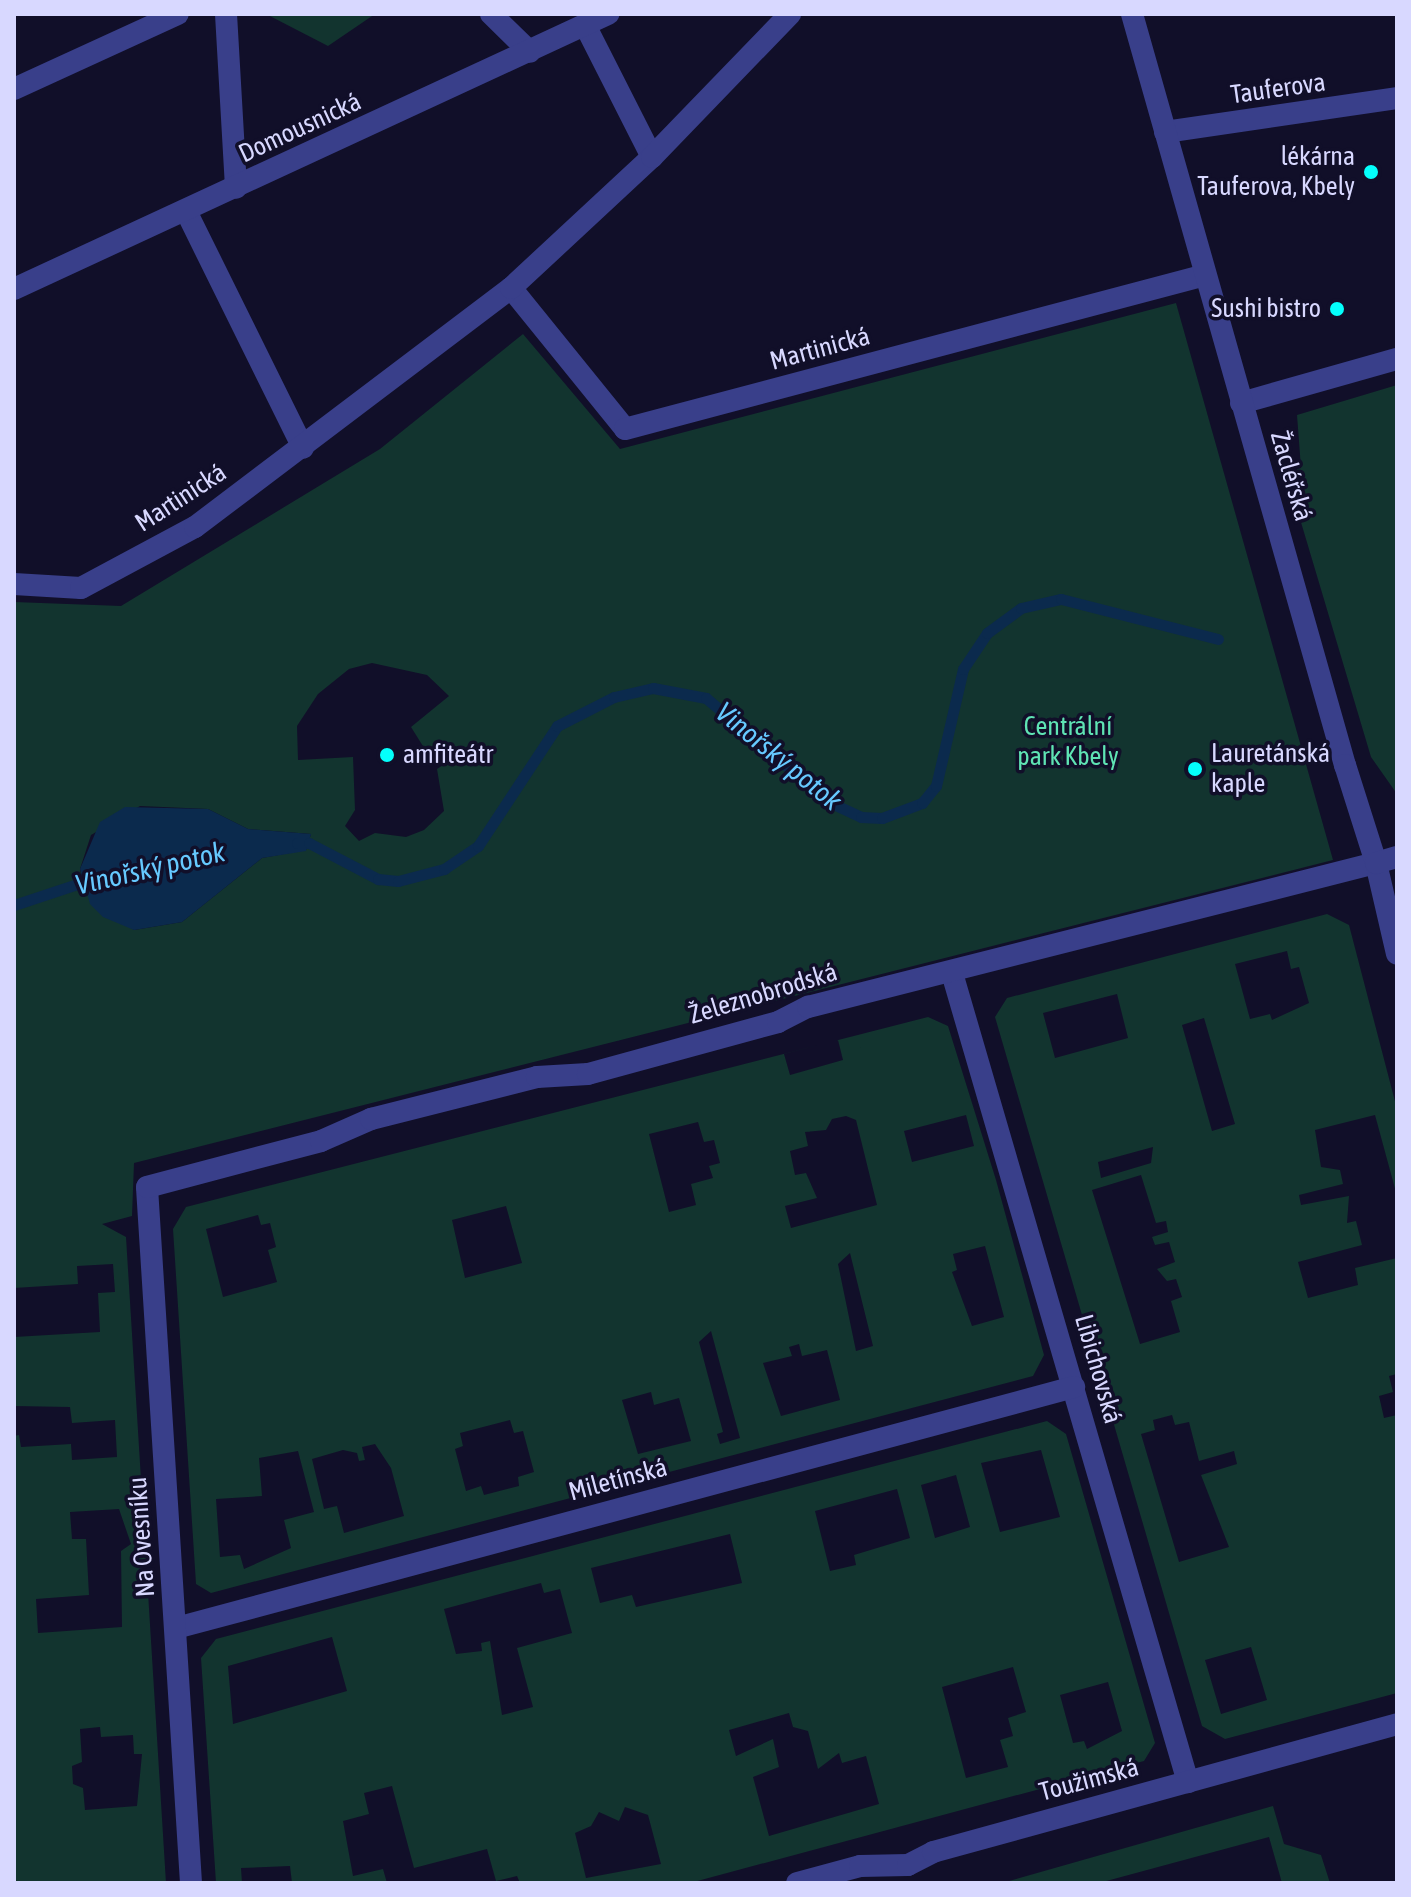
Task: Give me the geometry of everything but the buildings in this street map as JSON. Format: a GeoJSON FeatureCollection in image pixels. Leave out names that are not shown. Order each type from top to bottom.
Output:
{"type":"FeatureCollection","features":[{"type":"Feature","properties":{"kind":"street"},"geometry":{"type":"LineString","coordinates":[[14,89],[178,14]]}},
{"type":"Feature","properties":{"kind":"street"},"geometry":{"type":"LineString","coordinates":[[226,14],[236,188]]}},
{"type":"Feature","properties":{"kind":"street"},"geometry":{"type":"LineString","coordinates":[[491,14],[530,52]]}},
{"type":"Feature","properties":{"kind":"street","name":"Domousnická"},"geometry":{"type":"LineString","coordinates":[[14,289],[608,14]]}},
{"type":"Feature","properties":{"kind":"street","name":"Martinická"},"geometry":{"type":"LineString","coordinates":[[14,584],[81,588],[195,527],[303,448],[511,288],[652,157],[790,14]]}},
{"type":"Feature","properties":{"kind":"street","name":"Žacléřská"},"geometry":{"type":"LineString","coordinates":[[1132,14],[1241,403],[1387,860],[1397,954]]}},
{"type":"Feature","properties":{"kind":"street"},"geometry":{"type":"LineString","coordinates":[[585,25],[652,157]]}},
{"type":"Feature","properties":{"kind":"street","name":"Tauferova"},"geometry":{"type":"LineString","coordinates":[[1165,132],[1397,98]]}},
{"type":"Feature","properties":{"kind":"street"},"geometry":{"type":"LineString","coordinates":[[186,211],[303,448]]}},
{"type":"Feature","properties":{"kind":"street","name":"Martinická"},"geometry":{"type":"LineString","coordinates":[[511,288],[625,429],[1205,275]]}},
{"type":"Feature","properties":{"kind":"street"},"geometry":{"type":"LineString","coordinates":[[1241,403],[1397,359]]}},
{"type":"Feature","properties":{"kind":"street","name":"Železnobrodská"},"geometry":{"type":"LineString","coordinates":[[147,1187],[321,1141],[371,1119],[537,1077],[588,1074],[778,1022],[808,1007],[952,973],[1387,860]]}},
{"type":"Feature","properties":{"kind":"street","name":"Libichovská"},"geometry":{"type":"LineString","coordinates":[[952,973],[1188,1782]]}},
{"type":"Feature","properties":{"kind":"street","name":"Na Ovesníku"},"geometry":{"type":"LineString","coordinates":[[147,1187],[191,1883]]}},
{"type":"Feature","properties":{"kind":"street","name":"Miletínská"},"geometry":{"type":"LineString","coordinates":[[176,1628],[1074,1387]]}},
{"type":"Feature","properties":{"kind":"street","name":"Toužimská"},"geometry":{"type":"LineString","coordinates":[[797,1883],[860,1866],[905,1874],[933,1852],[1397,1724]]}},
{"type":"Feature","properties":{"kind":"green space"},"geometry":{"type":"Polygon","coordinates":[[[266,14],[375,14],[328,46],[266,14]]]}},
{"type":"Feature","properties":{"kind":"green space","name":"Centrální park Kbely"},"geometry":{"type":"Polygon","coordinates":[[[1176,303],[1333,860],[134,1163],[132,1216],[102,1224],[126,1237],[166,1883],[14,1883],[14,1436],[19,1435],[21,1447],[71,1444],[72,1460],[117,1457],[115,1420],[72,1423],[70,1407],[14,1406],[14,1337],[100,1332],[98,1293],[115,1292],[113,1264],[77,1266],[78,1284],[14,1288],[14,602],[121,606],[380,449],[523,334],[620,449],[1176,303]],[[372,663],[349,669],[318,694],[297,726],[298,760],[353,757],[355,810],[345,826],[359,841],[375,833],[406,837],[424,830],[444,811],[437,769],[449,761],[438,744],[426,751],[411,727],[449,696],[427,675],[372,663]],[[140,806],[91,835],[80,869],[85,893],[134,930],[182,922],[262,858],[306,850],[311,834],[248,829],[208,809],[140,806]],[[119,1509],[70,1512],[72,1539],[86,1539],[89,1595],[36,1599],[38,1633],[122,1627],[121,1551],[131,1544],[119,1509]],[[100,1727],[80,1729],[82,1762],[72,1766],[73,1784],[83,1788],[85,1810],[137,1806],[142,1754],[134,1754],[133,1735],[101,1737],[100,1727]]]}},
{"type":"Feature","properties":{"kind":"green space"},"geometry":{"type":"Polygon","coordinates":[[[1397,385],[1397,794],[1371,757],[1286,472],[1301,468],[1297,415],[1397,385]]]}},
{"type":"Feature","properties":{"kind":"green space"},"geometry":{"type":"Polygon","coordinates":[[[1327,914],[1349,925],[1397,1109],[1397,1196],[1375,1115],[1315,1130],[1321,1167],[1340,1170],[1343,1184],[1299,1195],[1301,1205],[1349,1196],[1347,1223],[1356,1221],[1362,1245],[1298,1262],[1308,1298],[1358,1285],[1355,1268],[1397,1258],[1397,1374],[1389,1376],[1393,1392],[1379,1396],[1384,1418],[1397,1415],[1397,1693],[1225,1739],[1202,1726],[995,1017],[1007,998],[1327,914]],[[1287,951],[1235,964],[1250,1019],[1270,1014],[1272,1020],[1309,1003],[1299,967],[1291,969],[1287,951]],[[1117,994],[1043,1013],[1055,1058],[1128,1038],[1117,994]],[[1204,1018],[1182,1025],[1212,1131],[1235,1124],[1204,1018]],[[1153,1147],[1098,1162],[1101,1178],[1151,1163],[1153,1147]],[[1141,1175],[1092,1190],[1140,1344],[1180,1332],[1171,1301],[1182,1297],[1176,1279],[1167,1281],[1157,1269],[1175,1262],[1169,1242],[1155,1245],[1152,1237],[1168,1232],[1166,1221],[1156,1223],[1141,1175]],[[1172,1415],[1153,1420],[1155,1430],[1141,1434],[1179,1562],[1229,1547],[1201,1475],[1237,1464],[1234,1451],[1199,1461],[1189,1422],[1175,1425],[1172,1415]],[[1251,1647],[1205,1660],[1221,1714],[1267,1700],[1251,1647]]]}},
{"type":"Feature","properties":{"kind":"green space"},"geometry":{"type":"Polygon","coordinates":[[[928,1017],[948,1026],[996,1180],[1044,1355],[1033,1376],[211,1593],[196,1584],[173,1229],[186,1207],[784,1054],[790,1075],[843,1060],[838,1040],[928,1017]],[[966,1115],[904,1131],[912,1162],[974,1146],[966,1115]],[[846,1116],[832,1119],[826,1130],[805,1132],[808,1146],[790,1151],[795,1175],[806,1173],[817,1198],[785,1206],[791,1228],[877,1205],[856,1120],[846,1116]],[[698,1122],[649,1134],[669,1212],[696,1205],[691,1184],[713,1178],[709,1166],[720,1163],[714,1140],[704,1142],[698,1122]],[[506,1206],[452,1220],[465,1278],[522,1263],[506,1206]],[[258,1215],[206,1229],[223,1297],[277,1282],[268,1250],[276,1247],[270,1223],[261,1225],[258,1215]],[[985,1246],[953,1254],[957,1270],[952,1272],[972,1326],[1004,1317],[985,1246]],[[850,1253],[838,1264],[856,1351],[873,1346],[850,1253]],[[711,1331],[699,1342],[723,1432],[717,1434],[720,1444],[740,1438],[711,1331]],[[799,1344],[789,1347],[792,1356],[763,1363],[781,1416],[840,1400],[827,1350],[802,1356],[799,1344]],[[651,1392],[622,1400],[638,1454],[691,1441],[679,1398],[654,1405],[651,1392]],[[510,1420],[460,1433],[463,1446],[455,1449],[466,1491],[481,1486],[484,1495],[519,1486],[518,1477],[534,1472],[523,1431],[514,1433],[510,1420]],[[375,1444],[362,1447],[365,1460],[359,1461],[357,1453],[343,1450],[312,1459],[324,1509],[337,1506],[344,1533],[404,1516],[391,1468],[375,1444]],[[298,1451],[259,1458],[262,1496],[216,1499],[220,1557],[240,1555],[244,1569],[291,1548],[284,1520],[314,1512],[298,1451]]]}},
{"type":"Feature","properties":{"kind":"green space"},"geometry":{"type":"Polygon","coordinates":[[[1047,1421],[1066,1434],[1155,1743],[1144,1761],[690,1883],[520,1883],[517,1876],[496,1881],[487,1849],[414,1868],[392,1786],[364,1793],[369,1814],[343,1821],[353,1876],[383,1869],[387,1883],[292,1883],[290,1866],[241,1868],[242,1883],[216,1883],[201,1658],[216,1639],[1047,1421]],[[1041,1450],[981,1463],[1000,1532],[1060,1517],[1041,1450]],[[956,1475],[921,1485],[935,1538],[970,1527],[956,1475]],[[897,1489],[815,1511],[830,1571],[856,1565],[854,1555],[910,1538],[897,1489]],[[730,1534],[591,1568],[600,1603],[632,1595],[636,1607],[742,1583],[730,1534]],[[541,1583],[444,1609],[456,1654],[482,1651],[481,1643],[490,1641],[502,1715],[533,1707],[517,1648],[572,1633],[560,1589],[544,1593],[541,1583]],[[332,1637],[228,1666],[233,1724],[347,1691],[332,1637]],[[1013,1667],[942,1687],[966,1778],[1008,1767],[1000,1740],[1013,1736],[1008,1718],[1026,1712],[1013,1667]],[[1108,1682],[1060,1695],[1073,1743],[1084,1741],[1087,1749],[1122,1731],[1108,1682]],[[789,1713],[729,1730],[736,1756],[773,1739],[779,1767],[753,1777],[769,1836],[879,1804],[866,1756],[842,1763],[839,1753],[818,1769],[808,1731],[793,1727],[789,1713]],[[625,1807],[619,1821],[599,1812],[591,1826],[575,1833],[586,1878],[661,1864],[648,1815],[625,1807]]]}},
{"type":"Feature","properties":{"kind":"green space"},"geometry":{"type":"Polygon","coordinates":[[[1273,1806],[1284,1844],[1321,1855],[1330,1883],[1282,1883],[1269,1837],[1099,1883],[1002,1883],[1273,1806]]]}},
{"type":"Feature","properties":{"kind":"water"},"geometry":{"type":"Polygon","coordinates":[[[125,807],[208,809],[248,829],[311,834],[306,851],[262,858],[182,922],[134,930],[103,917],[90,904],[80,869],[100,822],[125,807]]]}},
{"type":"Feature","properties":{"kind":"waterway","name":"Vinořský potok"},"geometry":{"type":"LineString","coordinates":[[297,843],[309,843],[378,879],[398,881],[444,869],[478,846],[557,726],[614,697],[653,688],[706,698],[829,802],[861,817],[882,818],[922,803],[936,786],[963,669],[987,633],[1021,608],[1061,599],[1218,639]]}},
{"type":"Feature","properties":{"kind":"waterway","name":"Vinořský potok"},"geometry":{"type":"LineString","coordinates":[[14,905],[95,878]]}},
{"type":"Feature","properties":{"kind":"place","name":"lékárna Tauferova, Kbely"},"geometry":{"type":"Point","coordinates":[1371,172]}},
{"type":"Feature","properties":{"kind":"place","name":"Sushi bistro"},"geometry":{"type":"Point","coordinates":[1337,309]}},
{"type":"Feature","properties":{"kind":"place","name":"amfiteátr"},"geometry":{"type":"Point","coordinates":[387,755]}},
{"type":"Feature","properties":{"kind":"place","name":"Lauretánská kaple"},"geometry":{"type":"Point","coordinates":[1195,769]}}]}
